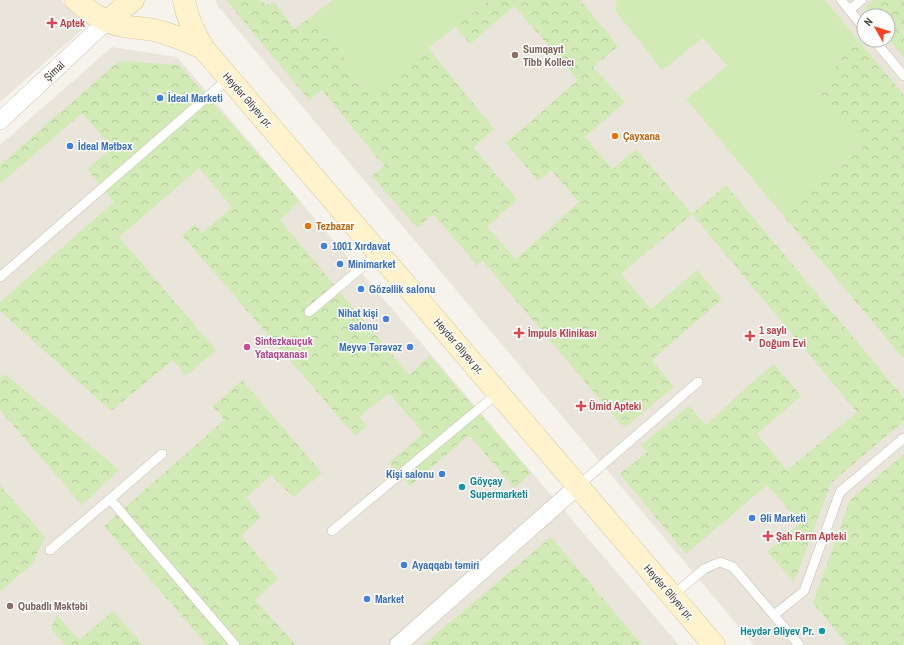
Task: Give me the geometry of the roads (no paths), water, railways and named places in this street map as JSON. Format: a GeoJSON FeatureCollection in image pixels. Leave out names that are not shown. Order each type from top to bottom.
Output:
{"type":"FeatureCollection","features":[{"type":"Feature","properties":{"kind":"main road","name":"Heydər Əliyev pr."},"geometry":{"type":"LineString","coordinates":[[76,0],[85,9],[107,21],[122,26],[153,30],[177,37],[203,48]]}},
{"type":"Feature","properties":{"kind":"main road"},"geometry":{"type":"LineString","coordinates":[[107,21],[133,0]]}},
{"type":"Feature","properties":{"kind":"main road","name":"Heydər Əliyev pr."},"geometry":{"type":"LineString","coordinates":[[184,0],[191,27],[203,48],[714,645]]}},
{"type":"Feature","properties":{"kind":"street","name":"Şimal"},"geometry":{"type":"LineString","coordinates":[[0,121],[107,21]]}},
{"type":"Feature","properties":{"kind":"street"},"geometry":{"type":"LineString","coordinates":[[398,645],[578,486]]}},
{"type":"Feature","properties":{"kind":"lane"},"geometry":{"type":"LineString","coordinates":[[841,0],[856,18]]}},
{"type":"Feature","properties":{"kind":"lane"},"geometry":{"type":"LineString","coordinates":[[850,10],[862,0]]}},
{"type":"Feature","properties":{"kind":"lane"},"geometry":{"type":"LineString","coordinates":[[881,48],[904,76]]}},
{"type":"Feature","properties":{"kind":"lane"},"geometry":{"type":"LineString","coordinates":[[0,277],[229,78]]}},
{"type":"Feature","properties":{"kind":"lane"},"geometry":{"type":"LineString","coordinates":[[309,312],[379,253]]}},
{"type":"Feature","properties":{"kind":"lane"},"geometry":{"type":"LineString","coordinates":[[578,486],[698,382]]}},
{"type":"Feature","properties":{"kind":"lane"},"geometry":{"type":"LineString","coordinates":[[332,530],[498,393]]}},
{"type":"Feature","properties":{"kind":"lane"},"geometry":{"type":"LineString","coordinates":[[774,615],[804,592],[840,492],[904,438]]}},
{"type":"Feature","properties":{"kind":"lane"},"geometry":{"type":"LineString","coordinates":[[50,550],[162,454]]}},
{"type":"Feature","properties":{"kind":"lane"},"geometry":{"type":"LineString","coordinates":[[110,498],[235,645]]}},
{"type":"Feature","properties":{"kind":"lane"},"geometry":{"type":"LineString","coordinates":[[672,596],[704,569],[720,562],[733,567],[799,645]]}},
{"type":"Feature","properties":{"kind":"place","name":"Aptek"},"geometry":{"type":"Point","coordinates":[52,23]}},
{"type":"Feature","properties":{"kind":"place","name":"Sumqayıt Tibb Kollecı"},"geometry":{"type":"Point","coordinates":[515,55]}},
{"type":"Feature","properties":{"kind":"place","name":"İdeal Marketi"},"geometry":{"type":"Point","coordinates":[160,98]}},
{"type":"Feature","properties":{"kind":"place","name":"Çayxana"},"geometry":{"type":"Point","coordinates":[615,136]}},
{"type":"Feature","properties":{"kind":"place","name":"İdeal Mətbəx"},"geometry":{"type":"Point","coordinates":[70,146]}},
{"type":"Feature","properties":{"kind":"place","name":"Tezbazar"},"geometry":{"type":"Point","coordinates":[308,226]}},
{"type":"Feature","properties":{"kind":"place","name":"1001 Xırdavat"},"geometry":{"type":"Point","coordinates":[324,246]}},
{"type":"Feature","properties":{"kind":"place","name":"Minimarket"},"geometry":{"type":"Point","coordinates":[340,264]}},
{"type":"Feature","properties":{"kind":"place","name":"Gözəllik salonu"},"geometry":{"type":"Point","coordinates":[361,289]}},
{"type":"Feature","properties":{"kind":"place","name":"Nihat kişi salonu"},"geometry":{"type":"Point","coordinates":[386,319]}},
{"type":"Feature","properties":{"kind":"place","name":"İmpuls Klinikası"},"geometry":{"type":"Point","coordinates":[519,333]}},
{"type":"Feature","properties":{"kind":"place","name":"1 saylı Doğum Evi"},"geometry":{"type":"Point","coordinates":[750,336]}},
{"type":"Feature","properties":{"kind":"place","name":"Sintezkauçuk Yataqxanası"},"geometry":{"type":"Point","coordinates":[247,347]}},
{"type":"Feature","properties":{"kind":"place","name":"Meyvə Tərəvəz"},"geometry":{"type":"Point","coordinates":[410,347]}},
{"type":"Feature","properties":{"kind":"place","name":"Ümid Apteki"},"geometry":{"type":"Point","coordinates":[581,406]}},
{"type":"Feature","properties":{"kind":"place","name":"Kişi salonu"},"geometry":{"type":"Point","coordinates":[442,474]}},
{"type":"Feature","properties":{"kind":"place","name":"Göyçay Supermarketi"},"geometry":{"type":"Point","coordinates":[462,487]}},
{"type":"Feature","properties":{"kind":"place","name":"Əli Marketi"},"geometry":{"type":"Point","coordinates":[752,518]}},
{"type":"Feature","properties":{"kind":"place","name":"Şah Farm Apteki"},"geometry":{"type":"Point","coordinates":[768,536]}},
{"type":"Feature","properties":{"kind":"place","name":"Ayaqqabı təmiri"},"geometry":{"type":"Point","coordinates":[404,565]}},
{"type":"Feature","properties":{"kind":"place","name":"Market"},"geometry":{"type":"Point","coordinates":[367,599]}},
{"type":"Feature","properties":{"kind":"place","name":"Qubadlı Məktəbi"},"geometry":{"type":"Point","coordinates":[10,606]}},
{"type":"Feature","properties":{"kind":"place","name":"Heydər Əliyev Pr."},"geometry":{"type":"Point","coordinates":[822,631]}}]}
